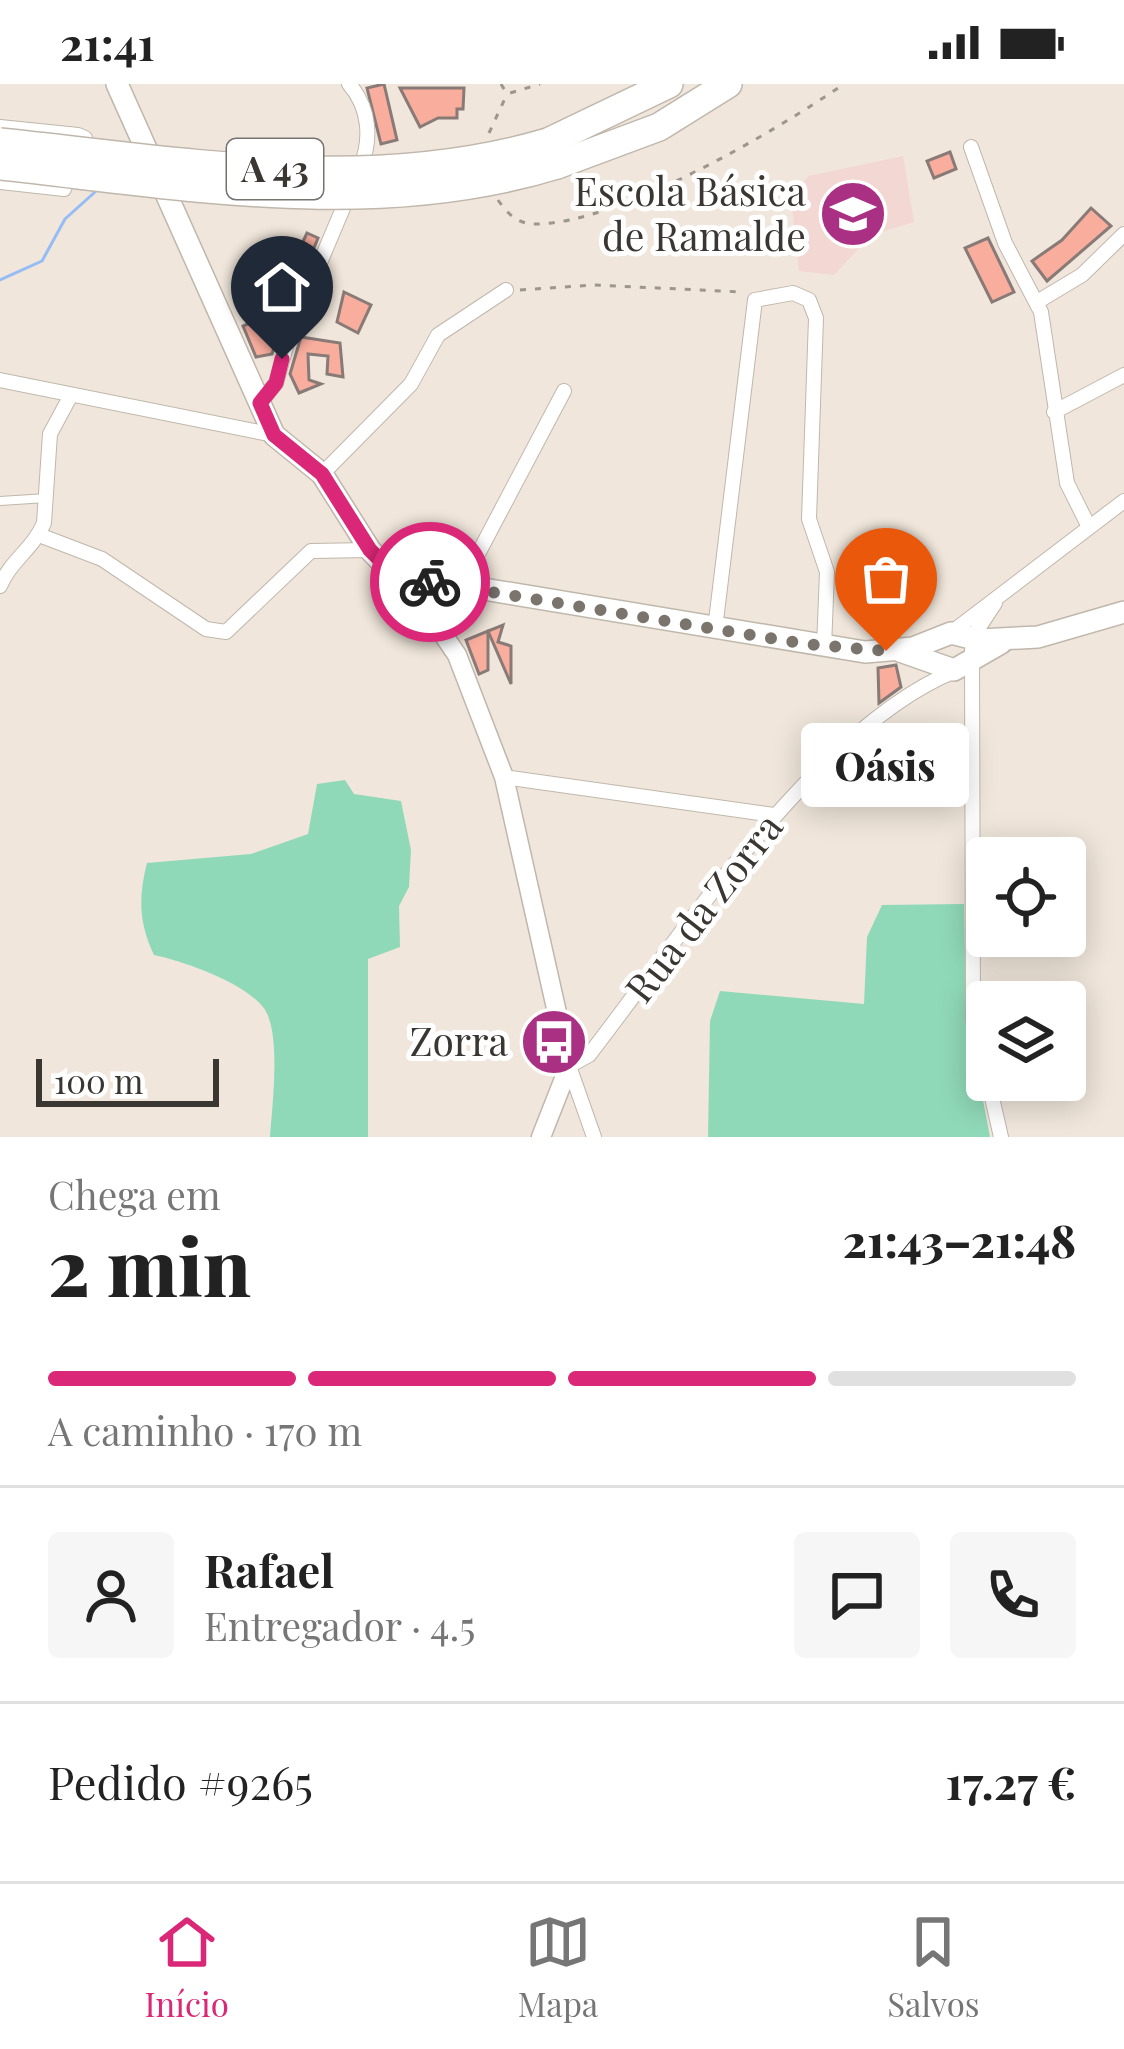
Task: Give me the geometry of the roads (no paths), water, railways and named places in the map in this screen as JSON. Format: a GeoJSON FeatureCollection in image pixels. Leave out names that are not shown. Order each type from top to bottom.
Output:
{"type":"FeatureCollection","features":[{"type":"Feature","properties":{"kind":"highway","name":"A 43"},"geometry":{"type":"LineString","coordinates":[[0,166],[344,198],[478,186],[553,153],[669,84]]}},
{"type":"Feature","properties":{"kind":"highway","name":"A 43"},"geometry":{"type":"LineString","coordinates":[[0,142],[344,173],[451,165],[553,153],[659,127],[728,84]]}},
{"type":"Feature","properties":{"kind":"main road"},"geometry":{"type":"LineString","coordinates":[[117,84],[274,435],[322,474],[370,550],[394,574],[824,647],[966,661],[1124,612]]}},
{"type":"Feature","properties":{"kind":"street"},"geometry":{"type":"LineString","coordinates":[[260,403],[276,383],[302,303],[368,151],[367,118],[349,84]]}},
{"type":"Feature","properties":{"kind":"street"},"geometry":{"type":"LineString","coordinates":[[0,127],[85,138],[64,189],[0,182]]}},
{"type":"Feature","properties":{"kind":"street"},"geometry":{"type":"LineString","coordinates":[[970,147],[1005,243],[1037,302],[1066,483],[1088,525]]}},
{"type":"Feature","properties":{"kind":"street"},"geometry":{"type":"LineString","coordinates":[[1037,302],[1082,275],[1124,234]]}},
{"type":"Feature","properties":{"kind":"street"},"geometry":{"type":"LineString","coordinates":[[322,474],[411,384],[438,335],[506,290]]}},
{"type":"Feature","properties":{"kind":"street"},"geometry":{"type":"LineString","coordinates":[[715,629],[754,300],[794,293],[809,301],[816,318],[809,519],[827,572],[824,647]]}},
{"type":"Feature","properties":{"kind":"street"},"geometry":{"type":"LineString","coordinates":[[1054,412],[1124,375]]}},
{"type":"Feature","properties":{"kind":"street"},"geometry":{"type":"LineString","coordinates":[[0,382],[274,435]]}},
{"type":"Feature","properties":{"kind":"street"},"geometry":{"type":"LineString","coordinates":[[460,587],[564,391]]}},
{"type":"Feature","properties":{"kind":"street"},"geometry":{"type":"LineString","coordinates":[[0,586],[12,558],[39,536],[48,498],[44,466],[50,434],[70,395]]}},
{"type":"Feature","properties":{"kind":"street"},"geometry":{"type":"LineString","coordinates":[[972,981],[966,661],[994,603],[1124,501]]}},
{"type":"Feature","properties":{"kind":"street"},"geometry":{"type":"LineString","coordinates":[[39,536],[102,559],[206,629],[226,632],[311,551],[370,550]]}},
{"type":"Feature","properties":{"kind":"street"},"geometry":{"type":"LineString","coordinates":[[394,574],[421,602],[457,655],[504,777],[569,1066],[594,1137]]}},
{"type":"Feature","properties":{"kind":"street"},"geometry":{"type":"LineString","coordinates":[[966,661],[992,625],[994,603]]}},
{"type":"Feature","properties":{"kind":"street","name":"Rua da Zorra"},"geometry":{"type":"LineString","coordinates":[[569,1066],[589,1055],[774,815],[831,759],[966,661],[994,603]]}},
{"type":"Feature","properties":{"kind":"street"},"geometry":{"type":"LineString","coordinates":[[504,777],[774,815]]}},
{"type":"Feature","properties":{"kind":"street"},"geometry":{"type":"LineString","coordinates":[[541,1137],[569,1066]]}},
{"type":"Feature","properties":{"kind":"street"},"geometry":{"type":"LineString","coordinates":[[993,1101],[1000,1137]]}},
{"type":"Feature","properties":{"kind":"lane"},"geometry":{"type":"LineString","coordinates":[[0,501],[48,498]]}},
{"type":"Feature","properties":{"kind":"waterway"},"geometry":{"type":"LineString","coordinates":[[0,280],[42,261],[65,219],[95,192]]}},
{"type":"Feature","properties":{"kind":"place","name":"Escola Básica de Ramalde"},"geometry":{"type":"Point","coordinates":[853,214]}},
{"type":"Feature","properties":{"kind":"place","name":"Oásis"},"geometry":{"type":"Point","coordinates":[886,651]}},
{"type":"Feature","properties":{"kind":"place","name":"Zorra"},"geometry":{"type":"Point","coordinates":[554,1042]}}]}
